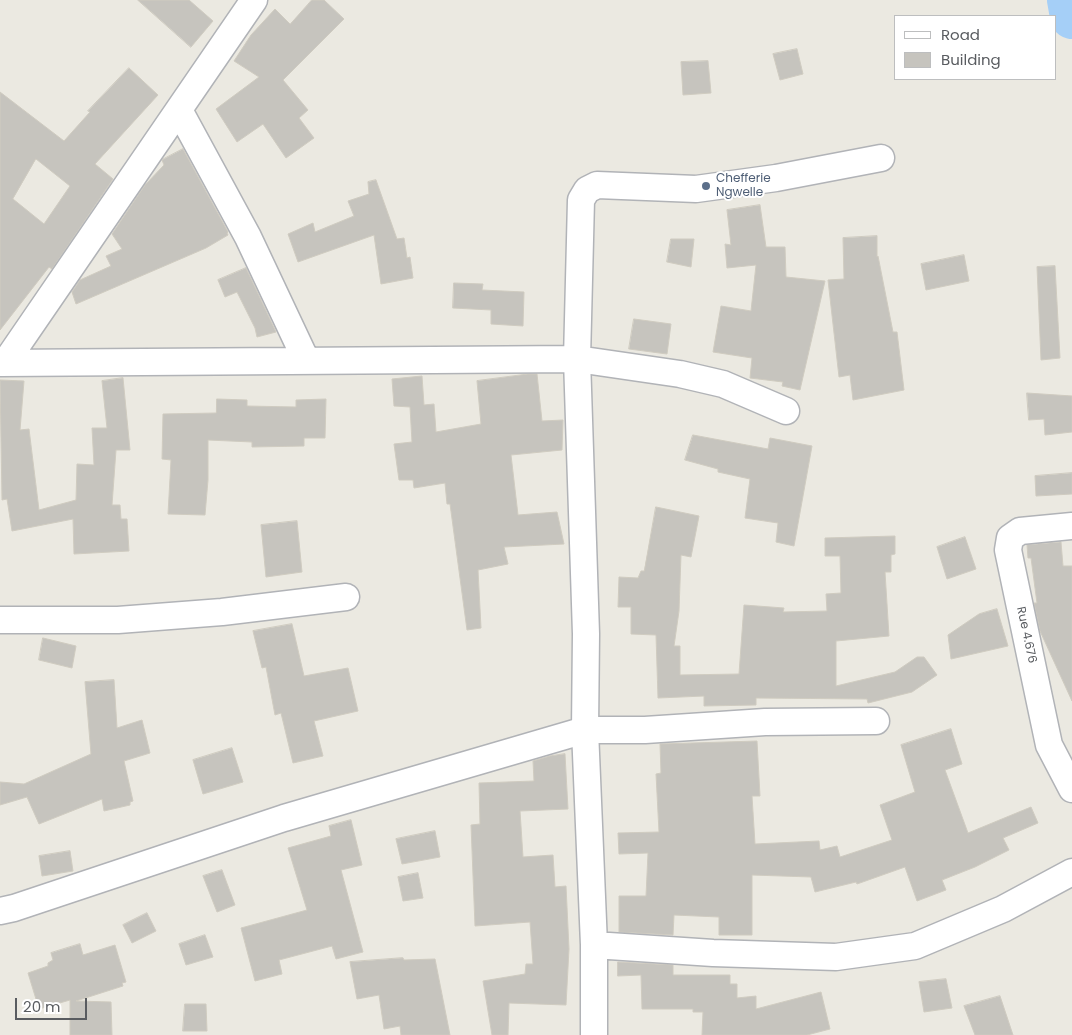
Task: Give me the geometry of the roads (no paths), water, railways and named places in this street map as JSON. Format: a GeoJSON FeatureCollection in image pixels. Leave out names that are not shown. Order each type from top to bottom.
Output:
{"type":"FeatureCollection","features":[{"type":"Feature","properties":{"kind":"street"},"geometry":{"type":"LineString","coordinates":[[2,363],[254,0]]}},
{"type":"Feature","properties":{"kind":"street"},"geometry":{"type":"LineString","coordinates":[[179,110],[248,237],[306,360]]}},
{"type":"Feature","properties":{"kind":"street"},"geometry":{"type":"LineString","coordinates":[[594,1035],[594,945],[584,730],[586,634],[577,359],[581,200],[587,190],[597,185],[696,189],[881,158]]}},
{"type":"Feature","properties":{"kind":"street"},"geometry":{"type":"LineString","coordinates":[[2,363],[577,359],[680,374],[722,384],[786,411]]}},
{"type":"Feature","properties":{"kind":"street","name":"Rue 4.676"},"geometry":{"type":"LineString","coordinates":[[1072,526],[1020,531],[1010,538],[1008,550],[1049,745],[1072,789]]}},
{"type":"Feature","properties":{"kind":"street"},"geometry":{"type":"LineString","coordinates":[[0,620],[118,620],[222,612],[346,597]]}},
{"type":"Feature","properties":{"kind":"street"},"geometry":{"type":"LineString","coordinates":[[0,911],[14,908],[284,818],[584,730],[645,730],[766,722],[876,721]]}},
{"type":"Feature","properties":{"kind":"street"},"geometry":{"type":"LineString","coordinates":[[594,945],[713,953],[836,958],[915,946],[1003,908],[1072,872]]}},
{"type":"Feature","properties":{"kind":"waterway"},"geometry":{"type":"LineString","coordinates":[[1069,0],[1072,17]]}},
{"type":"Feature","properties":{"kind":"place","name":"Chefferie Ngwelle"},"geometry":{"type":"Point","coordinates":[706,186]}}]}
